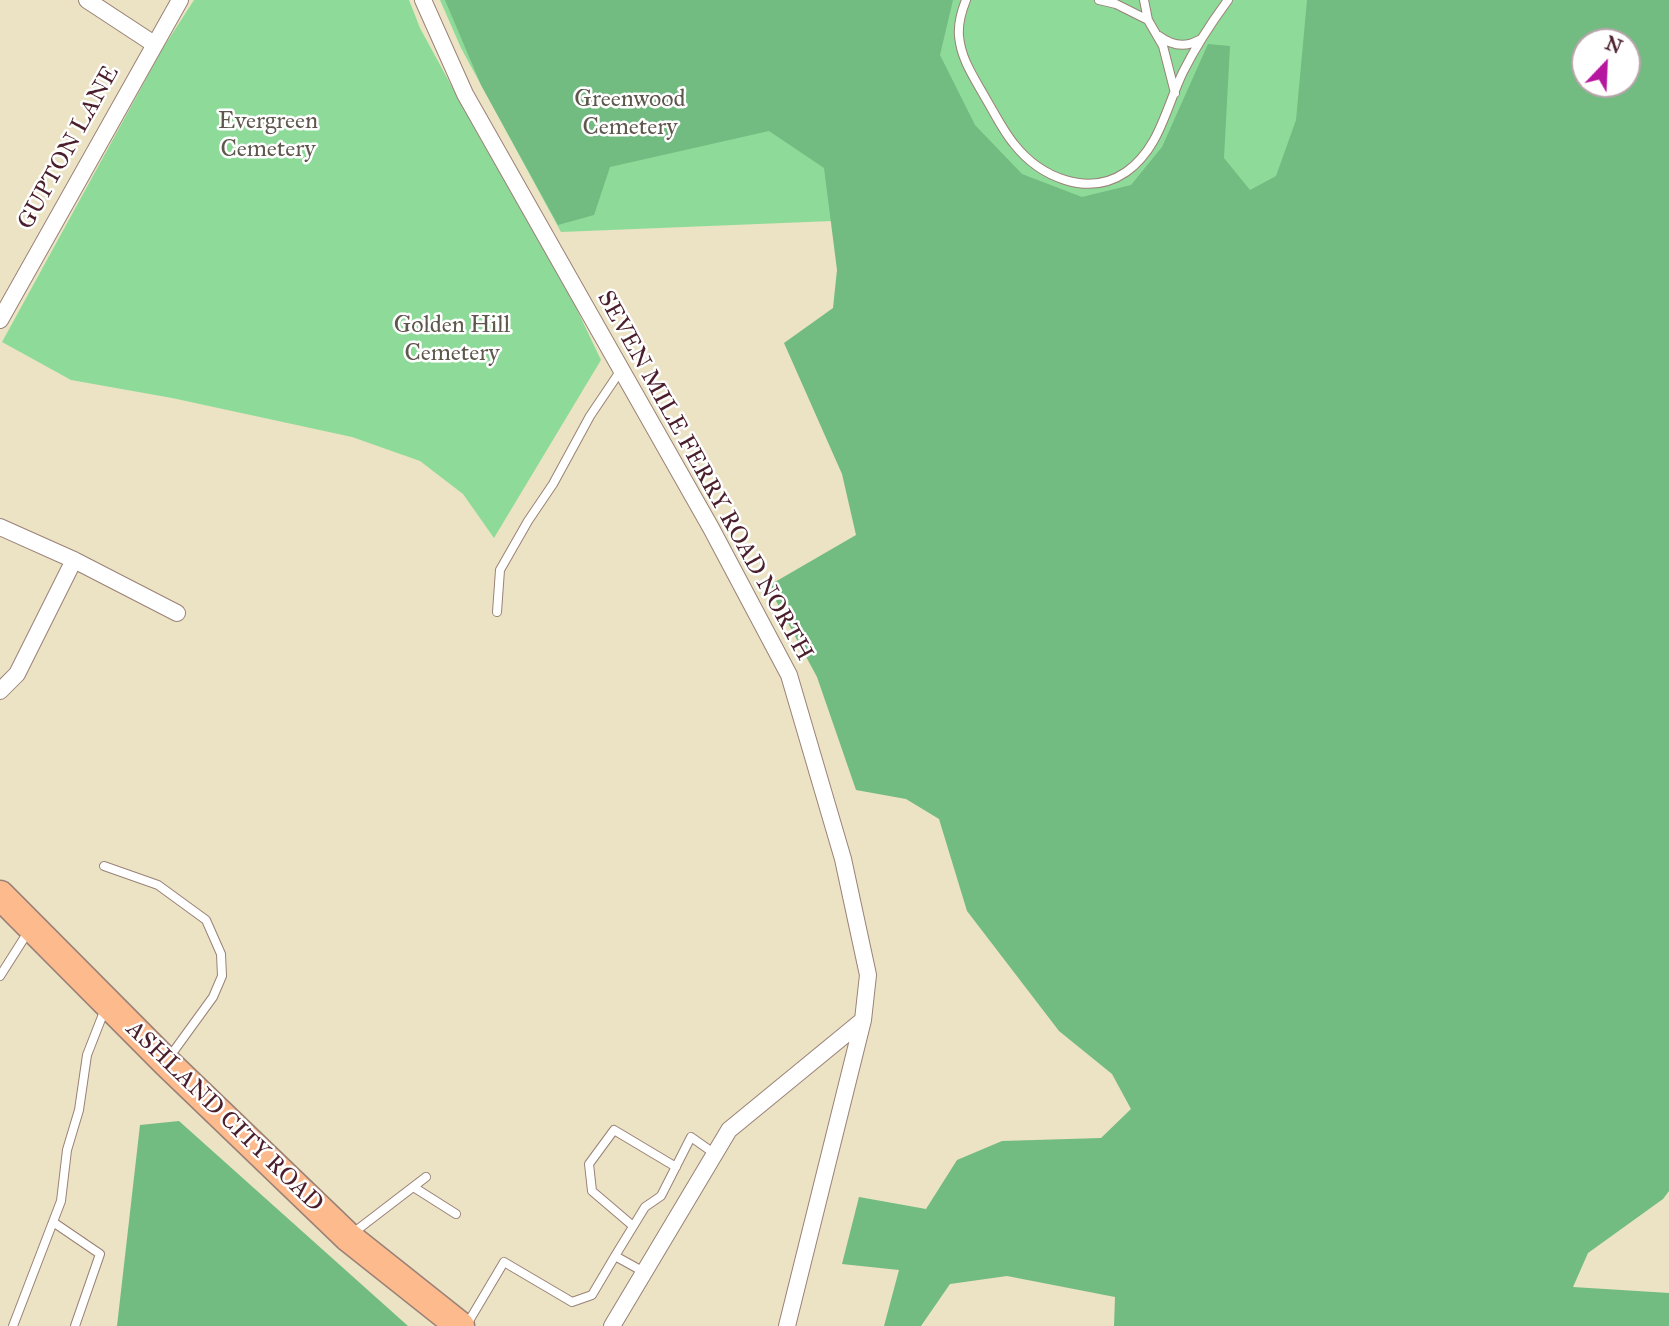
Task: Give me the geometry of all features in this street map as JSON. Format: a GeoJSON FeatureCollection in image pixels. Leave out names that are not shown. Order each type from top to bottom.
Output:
{"type":"FeatureCollection","features":[{"type":"Feature","properties":{"kind":"highway","name":"ASHLAND CITY ROAD"},"geometry":{"type":"LineString","coordinates":[[0,895],[166,1062],[348,1237],[460,1326]]}},
{"type":"Feature","properties":{"kind":"street"},"geometry":{"type":"LineString","coordinates":[[87,0],[154,44]]}},
{"type":"Feature","properties":{"kind":"street","name":"GUPTON LANE"},"geometry":{"type":"LineString","coordinates":[[0,320],[180,0]]}},
{"type":"Feature","properties":{"kind":"street","name":"SEVEN MILE FERRY ROAD NORTH"},"geometry":{"type":"LineString","coordinates":[[423,0],[465,94],[710,528],[789,675],[843,859],[868,975],[863,1020],[787,1326]]}},
{"type":"Feature","properties":{"kind":"street"},"geometry":{"type":"LineString","coordinates":[[0,527],[74,560],[177,613]]}},
{"type":"Feature","properties":{"kind":"street"},"geometry":{"type":"LineString","coordinates":[[0,691],[17,674],[74,560]]}},
{"type":"Feature","properties":{"kind":"street"},"geometry":{"type":"LineString","coordinates":[[612,1326],[729,1130],[863,1020]]}},
{"type":"Feature","properties":{"kind":"lane"},"geometry":{"type":"LineString","coordinates":[[966,0],[958,33],[962,56],[1013,144],[1029,161],[1045,172],[1080,184],[1104,183],[1125,173],[1142,158],[1153,144],[1201,39],[1228,0]]}},
{"type":"Feature","properties":{"kind":"lane"},"geometry":{"type":"LineString","coordinates":[[1099,0],[1116,4],[1148,20]]}},
{"type":"Feature","properties":{"kind":"lane"},"geometry":{"type":"LineString","coordinates":[[1144,0],[1148,20],[1163,46],[1175,93]]}},
{"type":"Feature","properties":{"kind":"lane"},"geometry":{"type":"LineString","coordinates":[[1156,34],[1167,42],[1178,45],[1193,44],[1201,39]]}},
{"type":"Feature","properties":{"kind":"lane"},"geometry":{"type":"LineString","coordinates":[[497,612],[499,570],[553,484],[590,416],[621,370]]}},
{"type":"Feature","properties":{"kind":"lane"},"geometry":{"type":"LineString","coordinates":[[104,866],[158,885],[206,920],[221,954],[222,976],[213,997],[166,1062]]}},
{"type":"Feature","properties":{"kind":"lane"},"geometry":{"type":"LineString","coordinates":[[0,976],[31,927]]}},
{"type":"Feature","properties":{"kind":"lane"},"geometry":{"type":"LineString","coordinates":[[13,1326],[61,1201],[67,1150],[79,1110],[87,1055],[107,1003]]}},
{"type":"Feature","properties":{"kind":"lane"},"geometry":{"type":"LineString","coordinates":[[633,1226],[592,1191],[589,1164],[614,1130],[676,1167]]}},
{"type":"Feature","properties":{"kind":"lane"},"geometry":{"type":"LineString","coordinates":[[466,1326],[504,1262],[572,1301],[592,1295],[645,1207],[661,1196],[691,1137],[715,1154]]}},
{"type":"Feature","properties":{"kind":"lane"},"geometry":{"type":"LineString","coordinates":[[348,1237],[426,1177]]}},
{"type":"Feature","properties":{"kind":"lane"},"geometry":{"type":"LineString","coordinates":[[415,1188],[456,1214]]}},
{"type":"Feature","properties":{"kind":"lane"},"geometry":{"type":"LineString","coordinates":[[53,1222],[100,1254],[75,1326]]}},
{"type":"Feature","properties":{"kind":"lane"},"geometry":{"type":"LineString","coordinates":[[615,1256],[644,1272]]}},
{"type":"Feature","properties":{"kind":"green space","name":"Evergreen Cemetery"},"geometry":{"type":"Polygon","coordinates":[[[194,0],[409,0],[420,28],[482,142],[561,276],[601,360],[494,538],[463,494],[420,461],[352,437],[172,398],[71,380],[2,342],[163,48],[194,0]]]}},
{"type":"Feature","properties":{"kind":"green space","name":"Greenwood Cemetery"},"geometry":{"type":"Polygon","coordinates":[[[440,0],[1330,0],[1301,202],[561,232],[461,48],[440,0]]]}},
{"type":"Feature","properties":{"kind":"green space"},"geometry":{"type":"Polygon","coordinates":[[[445,0],[953,0],[940,55],[975,125],[1022,174],[1082,197],[1131,185],[1162,147],[1208,44],[1230,46],[1224,158],[1250,190],[1276,176],[1296,120],[1307,0],[1669,0],[1669,1191],[1663,1199],[1588,1253],[1573,1287],[1669,1293],[1669,1326],[1114,1326],[1115,1297],[1007,1276],[950,1284],[921,1326],[884,1326],[899,1270],[842,1264],[859,1197],[926,1209],[957,1160],[1002,1141],[1101,1138],[1131,1109],[1112,1074],[1059,1031],[967,911],[939,819],[906,799],[856,790],[817,677],[768,586],[856,535],[842,474],[784,343],[833,308],[837,270],[824,168],[769,131],[610,167],[594,215],[558,225],[481,85],[445,0]]]}},
{"type":"Feature","properties":{"kind":"green space"},"geometry":{"type":"Polygon","coordinates":[[[179,1121],[408,1326],[117,1326],[140,1125],[179,1121]]]}},
{"type":"Feature","properties":{"kind":"park label","name":"Golden Hill Cemetery"},"geometry":{"type":"Point","coordinates":[452,340]}}]}
